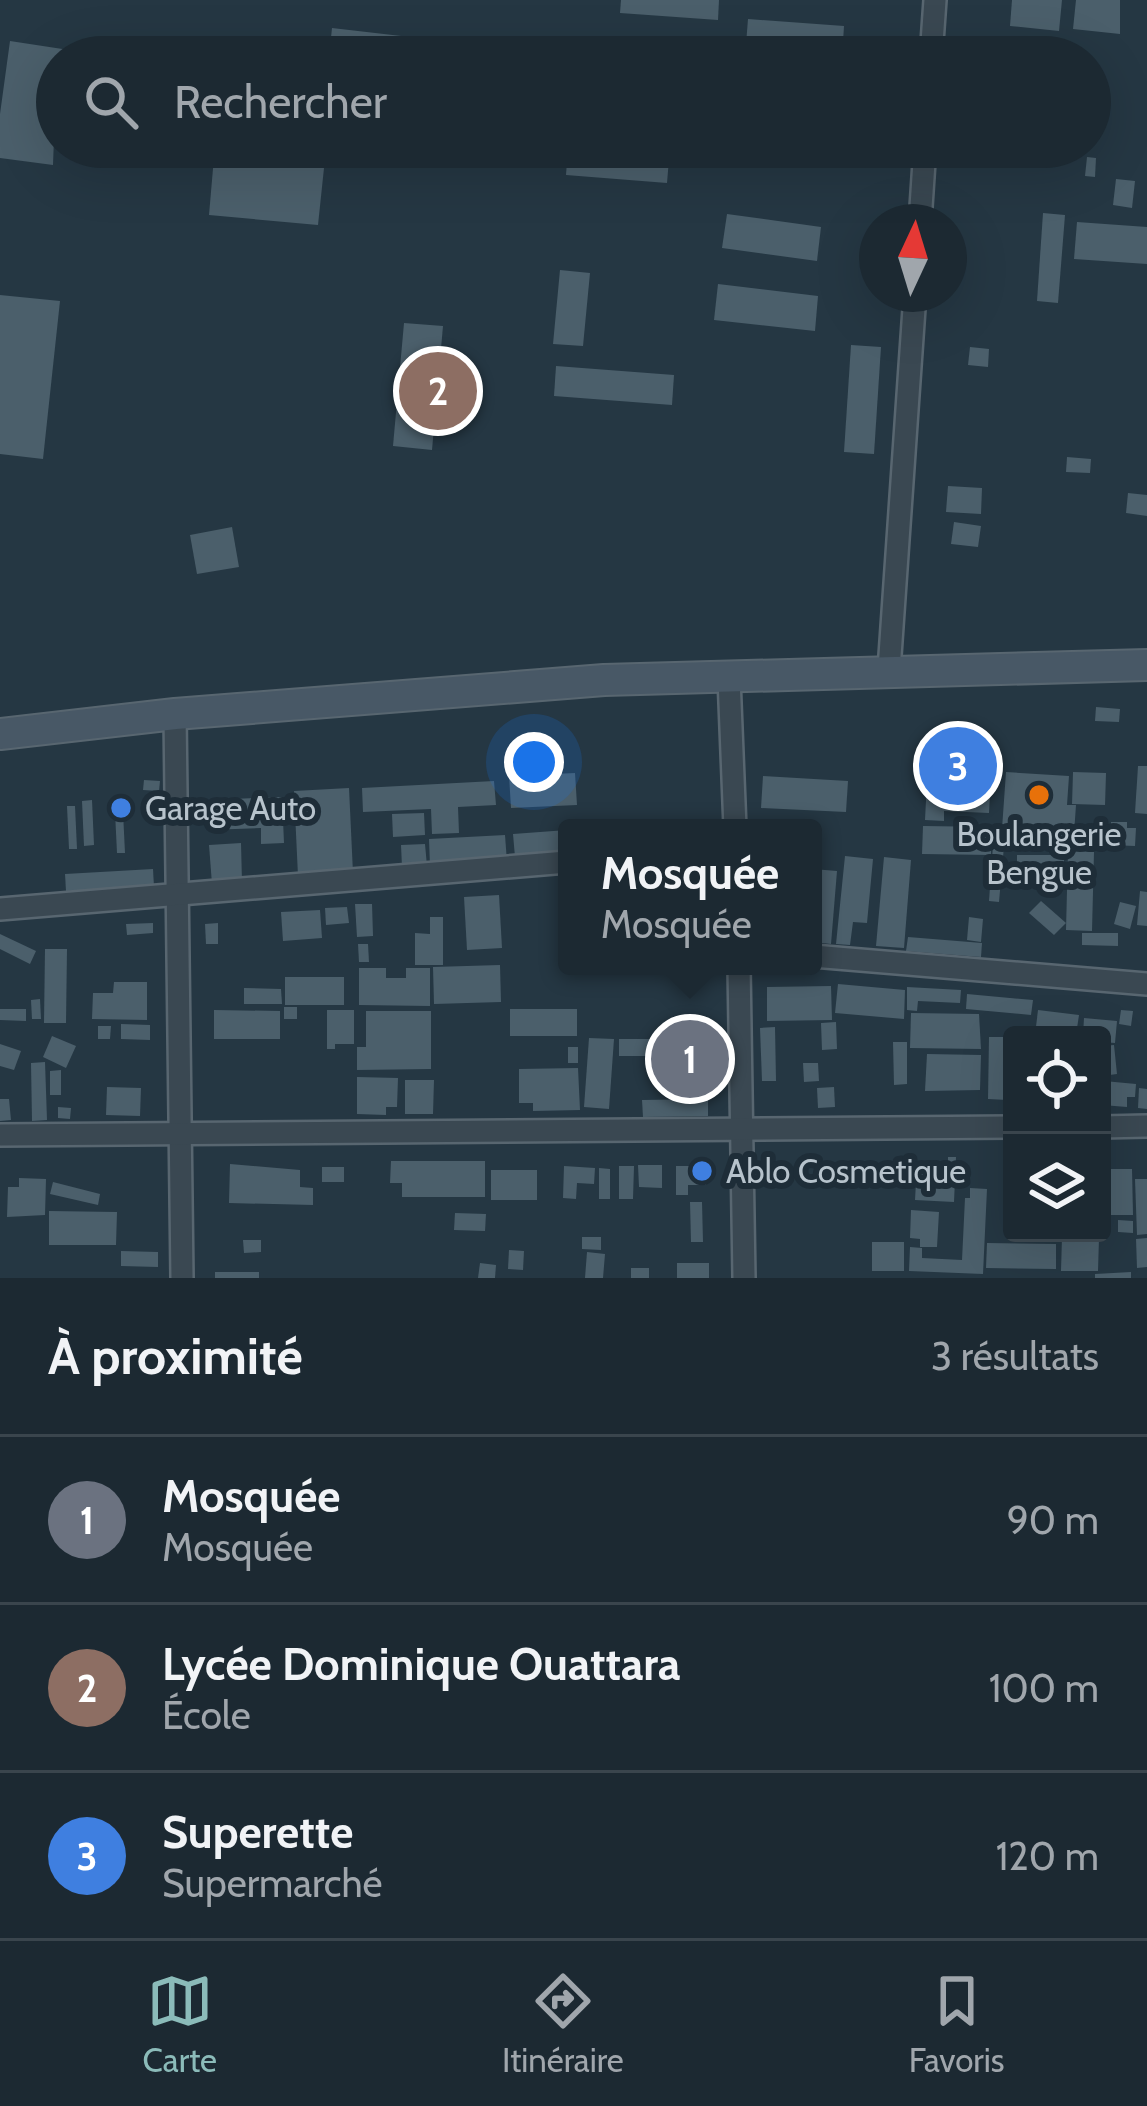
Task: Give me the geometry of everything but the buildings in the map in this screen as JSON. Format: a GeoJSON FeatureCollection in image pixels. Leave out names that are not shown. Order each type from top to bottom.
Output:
{"type":"FeatureCollection","features":[{"type":"Feature","properties":{"kind":"street"},"geometry":{"type":"LineString","coordinates":[[932,36],[935,0]]}},
{"type":"Feature","properties":{"kind":"street"},"geometry":{"type":"LineString","coordinates":[[921,204],[924,168]]}},
{"type":"Feature","properties":{"kind":"street"},"geometry":{"type":"LineString","coordinates":[[889,670],[914,312]]}},
{"type":"Feature","properties":{"kind":"street"},"geometry":{"type":"LineString","coordinates":[[0,734],[175,714],[604,680],[1147,664]]}},
{"type":"Feature","properties":{"kind":"street"},"geometry":{"type":"LineString","coordinates":[[729,678],[735,819]]}},
{"type":"Feature","properties":{"kind":"street"},"geometry":{"type":"LineString","coordinates":[[175,714],[182,1278]]}},
{"type":"Feature","properties":{"kind":"street"},"geometry":{"type":"LineString","coordinates":[[0,909],[558,863]]}},
{"type":"Feature","properties":{"kind":"street"},"geometry":{"type":"LineString","coordinates":[[822,957],[1147,984]]}},
{"type":"Feature","properties":{"kind":"street"},"geometry":{"type":"LineString","coordinates":[[740,975],[744,1278]]}},
{"type":"Feature","properties":{"kind":"street"},"geometry":{"type":"LineString","coordinates":[[1111,1127],[1147,1126]]}},
{"type":"Feature","properties":{"kind":"street"},"geometry":{"type":"LineString","coordinates":[[0,1135],[1003,1127]]}},
{"type":"Feature","properties":{"kind":"place","name":"Lycée Dominique Ouattara"},"geometry":{"type":"Point","coordinates":[438,391]}},
{"type":"Feature","properties":{"kind":"place","name":"Superette"},"geometry":{"type":"Point","coordinates":[958,766]}},
{"type":"Feature","properties":{"kind":"place","name":"Boulangerie Bengue"},"geometry":{"type":"Point","coordinates":[1039,795]}},
{"type":"Feature","properties":{"kind":"place","name":"Garage Auto"},"geometry":{"type":"Point","coordinates":[121,808]}},
{"type":"Feature","properties":{"kind":"place","name":"Mosquée"},"geometry":{"type":"Point","coordinates":[690,1059]}},
{"type":"Feature","properties":{"kind":"place","name":"Ablo Cosmetique"},"geometry":{"type":"Point","coordinates":[702,1171]}}]}
